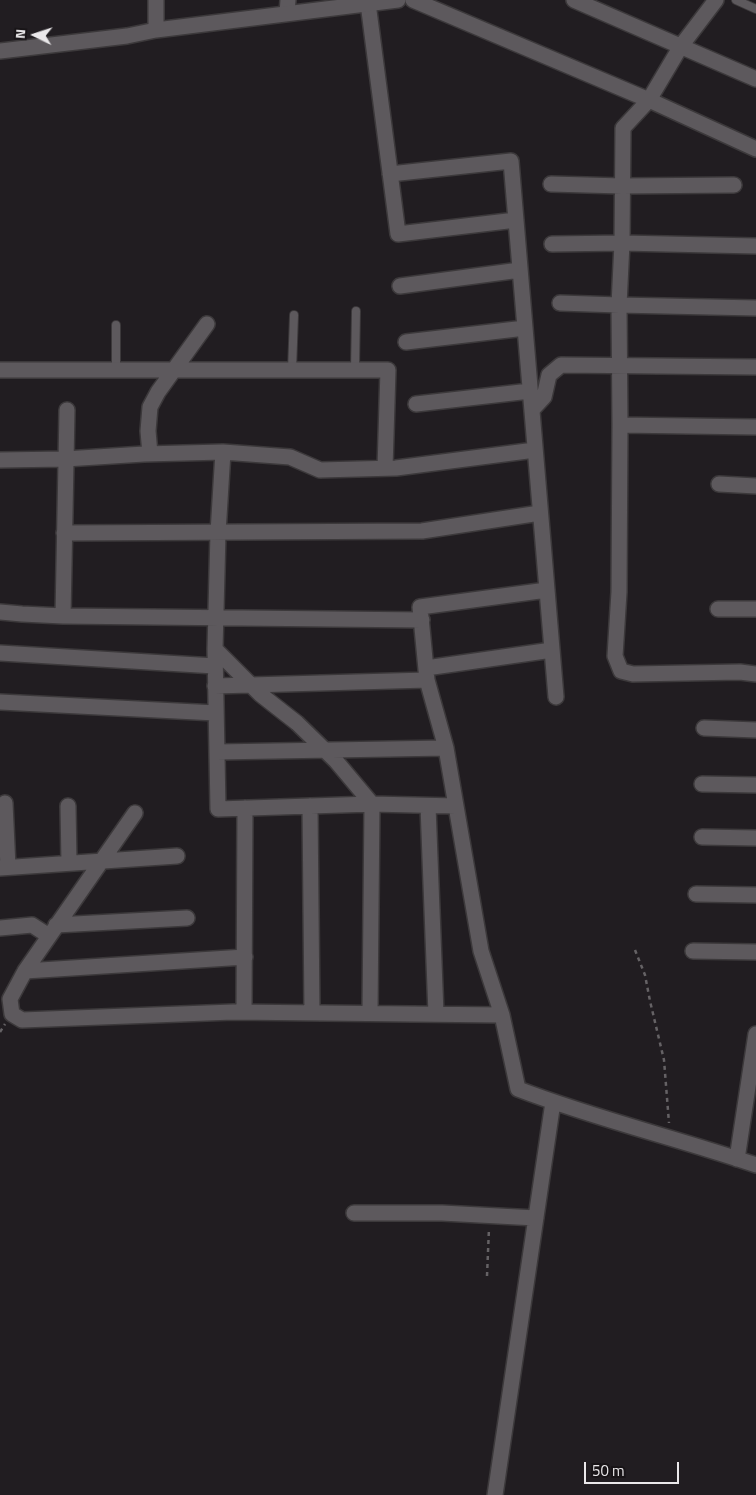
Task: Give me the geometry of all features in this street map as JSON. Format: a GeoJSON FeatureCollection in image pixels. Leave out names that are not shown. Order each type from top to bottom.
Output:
{"type":"FeatureCollection","features":[{"type":"Feature","properties":{"kind":"street"},"geometry":{"type":"LineString","coordinates":[[156,0],[156,30]]}},
{"type":"Feature","properties":{"kind":"street"},"geometry":{"type":"LineString","coordinates":[[0,51],[127,36],[287,7],[398,0]]}},
{"type":"Feature","properties":{"kind":"street"},"geometry":{"type":"LineString","coordinates":[[413,0],[649,100],[756,149]]}},
{"type":"Feature","properties":{"kind":"street"},"geometry":{"type":"LineString","coordinates":[[574,0],[756,79]]}},
{"type":"Feature","properties":{"kind":"street"},"geometry":{"type":"LineString","coordinates":[[716,0],[681,46],[649,100],[624,128],[619,305],[619,592],[615,656],[621,671],[633,674],[740,672],[756,674]]}},
{"type":"Feature","properties":{"kind":"street"},"geometry":{"type":"LineString","coordinates":[[368,3],[398,234],[516,220]]}},
{"type":"Feature","properties":{"kind":"street"},"geometry":{"type":"LineString","coordinates":[[390,174],[511,161],[556,697]]}},
{"type":"Feature","properties":{"kind":"street"},"geometry":{"type":"LineString","coordinates":[[551,184],[622,186],[734,185]]}},
{"type":"Feature","properties":{"kind":"street"},"geometry":{"type":"LineString","coordinates":[[552,244],[622,243],[756,246]]}},
{"type":"Feature","properties":{"kind":"street"},"geometry":{"type":"LineString","coordinates":[[400,286],[520,270]]}},
{"type":"Feature","properties":{"kind":"street"},"geometry":{"type":"LineString","coordinates":[[560,303],[756,308]]}},
{"type":"Feature","properties":{"kind":"street"},"geometry":{"type":"LineString","coordinates":[[150,454],[148,432],[150,407],[158,392],[207,324]]}},
{"type":"Feature","properties":{"kind":"street"},"geometry":{"type":"LineString","coordinates":[[406,342],[525,328]]}},
{"type":"Feature","properties":{"kind":"street"},"geometry":{"type":"LineString","coordinates":[[532,410],[544,397],[550,374],[561,365],[756,368]]}},
{"type":"Feature","properties":{"kind":"street"},"geometry":{"type":"LineString","coordinates":[[0,370],[388,370],[385,468]]}},
{"type":"Feature","properties":{"kind":"street"},"geometry":{"type":"LineString","coordinates":[[416,404],[530,391]]}},
{"type":"Feature","properties":{"kind":"street"},"geometry":{"type":"LineString","coordinates":[[63,616],[67,410]]}},
{"type":"Feature","properties":{"kind":"street"},"geometry":{"type":"LineString","coordinates":[[620,425],[756,427]]}},
{"type":"Feature","properties":{"kind":"street"},"geometry":{"type":"LineString","coordinates":[[0,460],[65,460],[150,454],[223,452],[290,457],[320,470],[406,467],[535,450]]}},
{"type":"Feature","properties":{"kind":"street"},"geometry":{"type":"LineString","coordinates":[[223,452],[218,533],[215,649],[218,809],[372,804],[456,806]]}},
{"type":"Feature","properties":{"kind":"street"},"geometry":{"type":"LineString","coordinates":[[719,484],[756,486]]}},
{"type":"Feature","properties":{"kind":"street"},"geometry":{"type":"LineString","coordinates":[[64,533],[422,530],[540,513]]}},
{"type":"Feature","properties":{"kind":"street"},"geometry":{"type":"LineString","coordinates":[[547,590],[420,607],[426,674],[446,748],[481,950],[502,1015],[518,1089],[553,1102],[756,1165]]}},
{"type":"Feature","properties":{"kind":"street"},"geometry":{"type":"LineString","coordinates":[[718,609],[756,609]]}},
{"type":"Feature","properties":{"kind":"street"},"geometry":{"type":"LineString","coordinates":[[0,612],[63,616],[422,620]]}},
{"type":"Feature","properties":{"kind":"street"},"geometry":{"type":"LineString","coordinates":[[215,649],[260,694],[297,723],[325,750],[372,804],[370,1014]]}},
{"type":"Feature","properties":{"kind":"street"},"geometry":{"type":"LineString","coordinates":[[216,686],[426,674],[552,650]]}},
{"type":"Feature","properties":{"kind":"street"},"geometry":{"type":"LineString","coordinates":[[0,653],[215,666]]}},
{"type":"Feature","properties":{"kind":"street"},"geometry":{"type":"LineString","coordinates":[[0,702],[216,713]]}},
{"type":"Feature","properties":{"kind":"street"},"geometry":{"type":"LineString","coordinates":[[704,728],[756,730]]}},
{"type":"Feature","properties":{"kind":"street"},"geometry":{"type":"LineString","coordinates":[[217,752],[446,748]]}},
{"type":"Feature","properties":{"kind":"street"},"geometry":{"type":"LineString","coordinates":[[702,784],[756,785]]}},
{"type":"Feature","properties":{"kind":"street"},"geometry":{"type":"LineString","coordinates":[[5,803],[4,867],[177,856]]}},
{"type":"Feature","properties":{"kind":"street"},"geometry":{"type":"LineString","coordinates":[[68,806],[69,863]]}},
{"type":"Feature","properties":{"kind":"street"},"geometry":{"type":"LineString","coordinates":[[310,806],[312,1013]]}},
{"type":"Feature","properties":{"kind":"street"},"geometry":{"type":"LineString","coordinates":[[428,806],[436,1014]]}},
{"type":"Feature","properties":{"kind":"street"},"geometry":{"type":"LineString","coordinates":[[244,1012],[245,808]]}},
{"type":"Feature","properties":{"kind":"street"},"geometry":{"type":"LineString","coordinates":[[135,813],[25,971],[10,999],[12,1014],[22,1020],[244,1012],[502,1015]]}},
{"type":"Feature","properties":{"kind":"street"},"geometry":{"type":"LineString","coordinates":[[702,837],[756,838]]}},
{"type":"Feature","properties":{"kind":"street"},"geometry":{"type":"LineString","coordinates":[[696,894],[756,895]]}},
{"type":"Feature","properties":{"kind":"street"},"geometry":{"type":"LineString","coordinates":[[0,928],[32,925],[53,931],[187,918]]}},
{"type":"Feature","properties":{"kind":"street"},"geometry":{"type":"LineString","coordinates":[[693,951],[756,952]]}},
{"type":"Feature","properties":{"kind":"street"},"geometry":{"type":"LineString","coordinates":[[25,971],[245,956]]}},
{"type":"Feature","properties":{"kind":"street"},"geometry":{"type":"LineString","coordinates":[[737,1158],[756,1034]]}},
{"type":"Feature","properties":{"kind":"street"},"geometry":{"type":"LineString","coordinates":[[495,1495],[553,1102]]}},
{"type":"Feature","properties":{"kind":"street"},"geometry":{"type":"LineString","coordinates":[[354,1213],[442,1213],[536,1218]]}},
{"type":"Feature","properties":{"kind":"lane"},"geometry":{"type":"LineString","coordinates":[[736,0],[756,9]]}},
{"type":"Feature","properties":{"kind":"lane"},"geometry":{"type":"LineString","coordinates":[[355,370],[356,311]]}},
{"type":"Feature","properties":{"kind":"lane"},"geometry":{"type":"LineString","coordinates":[[292,370],[294,315]]}},
{"type":"Feature","properties":{"kind":"lane"},"geometry":{"type":"LineString","coordinates":[[116,325],[116,371]]}},
{"type":"Feature","properties":{"kind":"path"},"geometry":{"type":"LineString","coordinates":[[635,950],[645,975],[664,1060],[670,1137]]}},
{"type":"Feature","properties":{"kind":"path"},"geometry":{"type":"LineString","coordinates":[[488,1276],[490,1215]]}}]}
